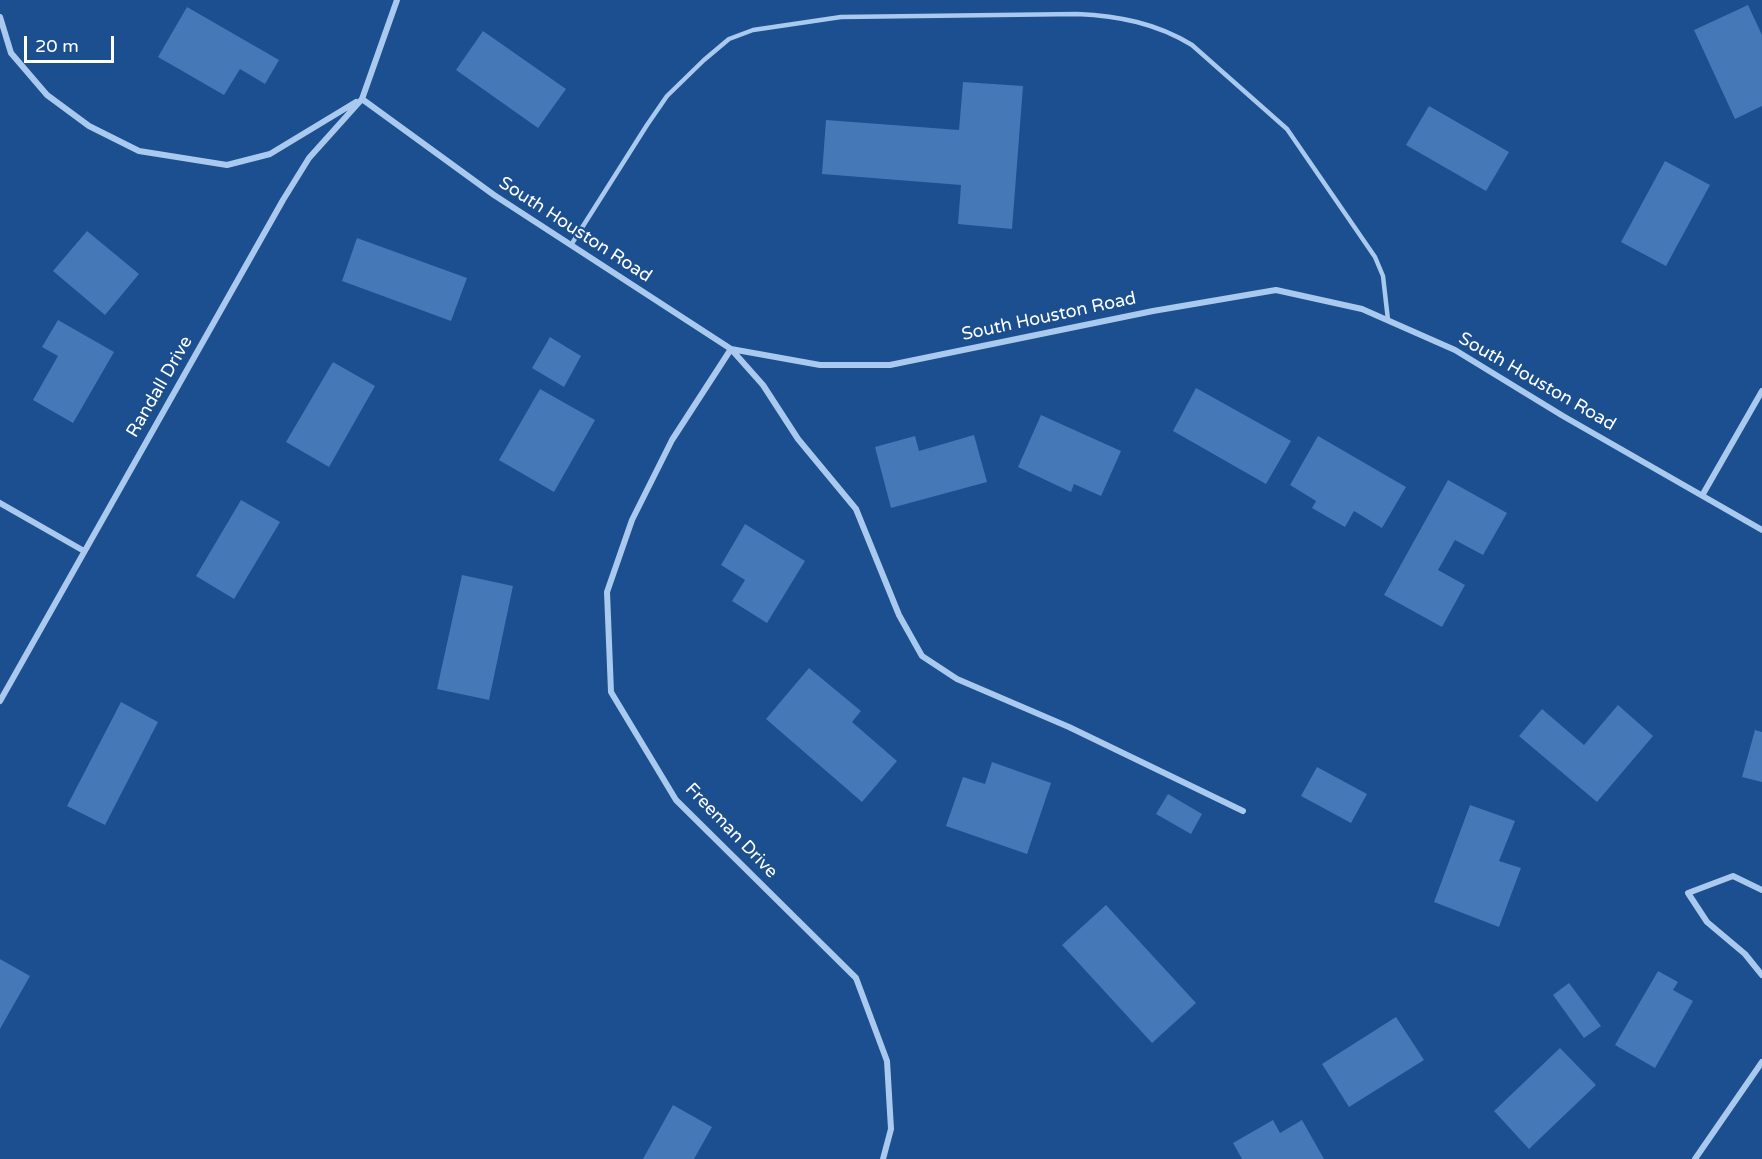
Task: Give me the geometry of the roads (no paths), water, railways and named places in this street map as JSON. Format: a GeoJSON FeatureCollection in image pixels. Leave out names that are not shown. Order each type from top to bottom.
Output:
{"type":"FeatureCollection","features":[{"type":"Feature","properties":{"kind":"street"},"geometry":{"type":"LineString","coordinates":[[0,17],[11,53],[47,95],[89,126],[140,150],[227,165],[270,154],[362,99],[397,0]]}},
{"type":"Feature","properties":{"kind":"street","name":"South Houston Road"},"geometry":{"type":"LineString","coordinates":[[362,99],[494,195],[731,349],[820,365],[890,365],[1153,311],[1276,291],[1362,309],[1455,350],[1563,416],[1703,494],[1762,530]]}},
{"type":"Feature","properties":{"kind":"street","name":"Randall Drive"},"geometry":{"type":"LineString","coordinates":[[0,701],[283,200],[309,158],[362,99]]}},
{"type":"Feature","properties":{"kind":"street"},"geometry":{"type":"LineString","coordinates":[[731,349],[763,385],[798,438],[856,509],[899,615],[922,656],[957,679],[1069,727],[1244,811]]}},
{"type":"Feature","properties":{"kind":"street","name":"Freeman Drive"},"geometry":{"type":"LineString","coordinates":[[731,349],[672,441],[632,520],[607,592],[611,692],[676,800],[856,978],[887,1061],[891,1129],[883,1159]]}},
{"type":"Feature","properties":{"kind":"street"},"geometry":{"type":"LineString","coordinates":[[1703,494],[1762,391]]}},
{"type":"Feature","properties":{"kind":"street"},"geometry":{"type":"LineString","coordinates":[[0,503],[84,551]]}},
{"type":"Feature","properties":{"kind":"street"},"geometry":{"type":"LineString","coordinates":[[1762,890],[1733,876],[1688,892],[1707,922],[1745,954],[1762,975]]}},
{"type":"Feature","properties":{"kind":"street"},"geometry":{"type":"LineString","coordinates":[[1695,1159],[1762,1062]]}},
{"type":"Feature","properties":{"kind":"lane"},"geometry":{"type":"LineString","coordinates":[[571,245],[667,96],[729,39],[753,30],[841,17],[1112,16],[1157,28],[1178,36],[1192,45],[1287,129],[1375,257],[1383,276],[1388,320]]}}]}
